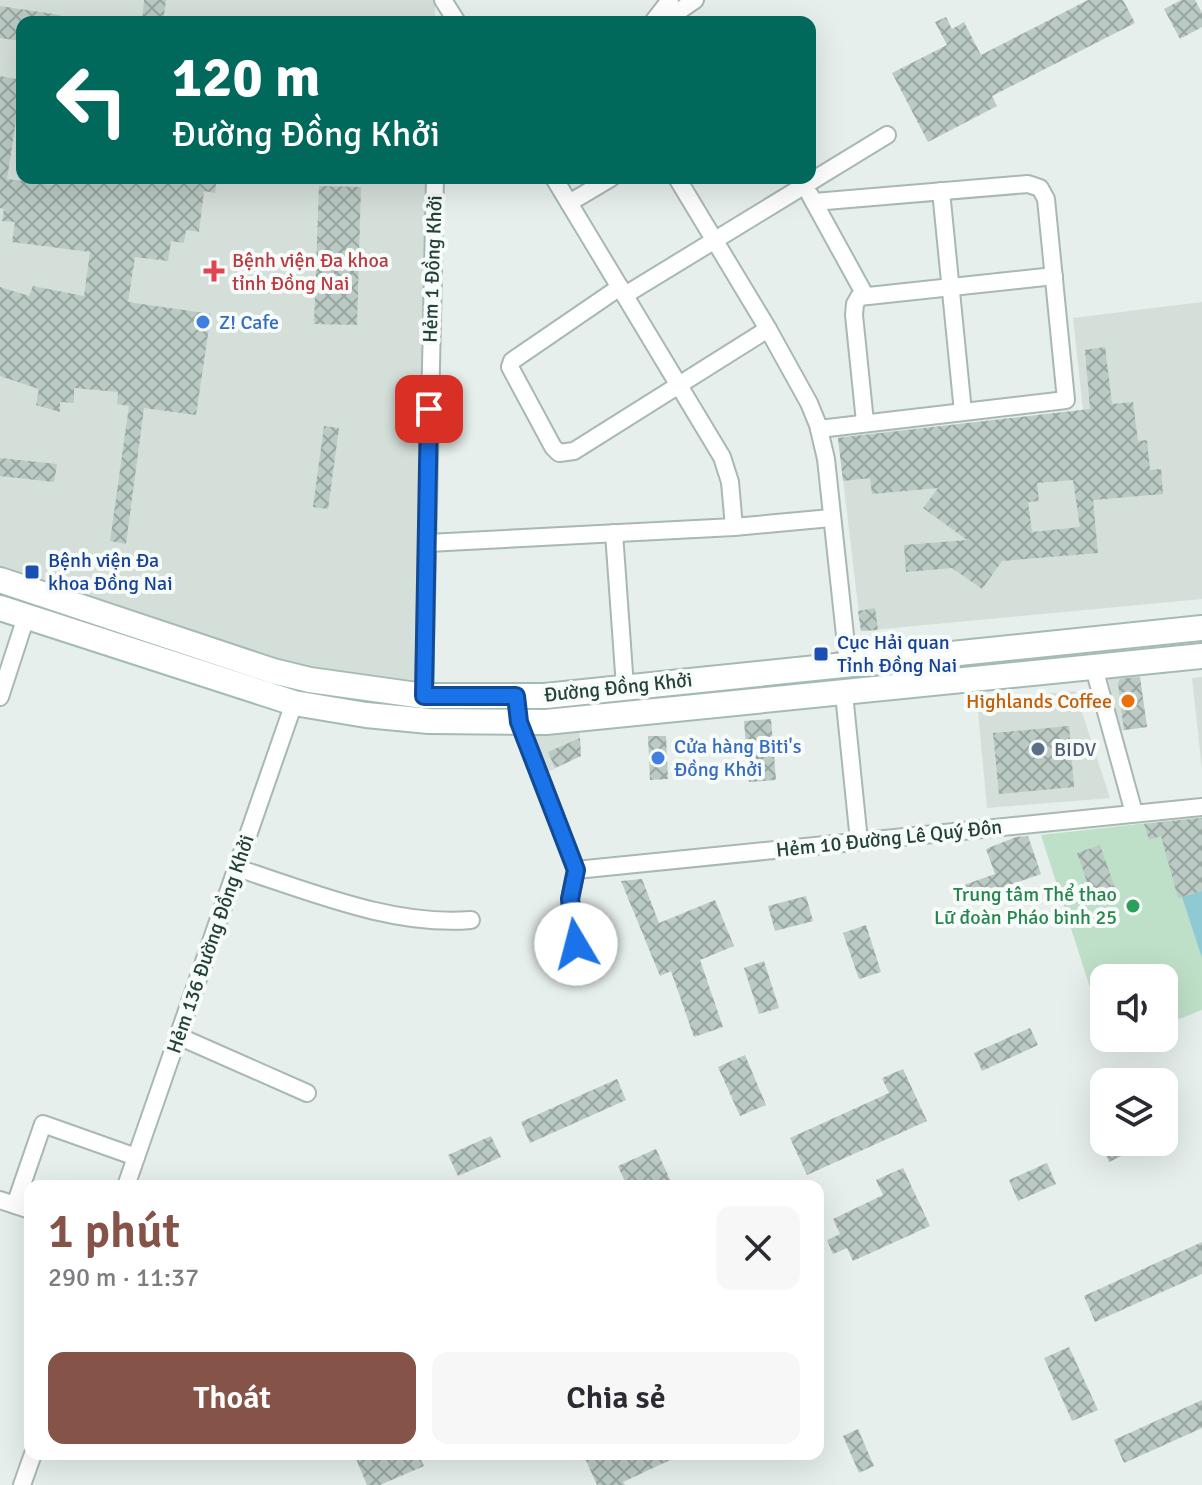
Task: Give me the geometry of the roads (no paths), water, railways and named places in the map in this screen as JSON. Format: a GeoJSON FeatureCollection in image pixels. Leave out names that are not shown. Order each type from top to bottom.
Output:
{"type":"FeatureCollection","features":[{"type":"Feature","properties":{"kind":"main road","name":"Đường Đồng Khởi"},"geometry":{"type":"LineString","coordinates":[[0,580],[273,671],[310,680],[424,696],[545,696],[1202,628]]}},
{"type":"Feature","properties":{"kind":"main road","name":"Đường Đồng Khởi"},"geometry":{"type":"LineString","coordinates":[[0,608],[294,703],[429,721],[519,722],[844,694],[1202,656]]}},
{"type":"Feature","properties":{"kind":"main road"},"geometry":{"type":"LineString","coordinates":[[960,652],[963,681]]}},
{"type":"Feature","properties":{"kind":"main road"},"geometry":{"type":"LineString","coordinates":[[516,696],[519,722]]}},
{"type":"Feature","properties":{"kind":"street"},"geometry":{"type":"LineString","coordinates":[[658,16],[670,0]]}},
{"type":"Feature","properties":{"kind":"street"},"geometry":{"type":"LineString","coordinates":[[672,16],[695,0]]}},
{"type":"Feature","properties":{"kind":"street"},"geometry":{"type":"LineString","coordinates":[[816,176],[887,135]]}},
{"type":"Feature","properties":{"kind":"street","name":"Hẻm 1 Đồng Khởi"},"geometry":{"type":"LineString","coordinates":[[424,696],[435,184]]}},
{"type":"Feature","properties":{"kind":"street"},"geometry":{"type":"LineString","coordinates":[[558,184],[680,385],[727,470],[734,527]]}},
{"type":"Feature","properties":{"kind":"street"},"geometry":{"type":"LineString","coordinates":[[569,203],[601,184]]}},
{"type":"Feature","properties":{"kind":"street"},"geometry":{"type":"LineString","coordinates":[[681,184],[768,329],[809,403],[819,429],[826,459],[848,663]]}},
{"type":"Feature","properties":{"kind":"street"},"geometry":{"type":"LineString","coordinates":[[768,329],[574,451],[559,453],[553,447],[510,367],[512,361],[622,291],[715,239],[803,184],[865,295]]}},
{"type":"Feature","properties":{"kind":"street"},"geometry":{"type":"LineString","coordinates":[[814,202],[1028,184],[1040,188],[1046,199],[1066,400],[819,429]]}},
{"type":"Feature","properties":{"kind":"street"},"geometry":{"type":"LineString","coordinates":[[941,191],[963,412]]}},
{"type":"Feature","properties":{"kind":"street"},"geometry":{"type":"LineString","coordinates":[[865,422],[854,315],[856,301],[865,295],[1054,276]]}},
{"type":"Feature","properties":{"kind":"street"},"geometry":{"type":"LineString","coordinates":[[428,543],[734,527],[831,518]]}},
{"type":"Feature","properties":{"kind":"street"},"geometry":{"type":"LineString","coordinates":[[614,533],[625,687]]}},
{"type":"Feature","properties":{"kind":"street"},"geometry":{"type":"LineString","coordinates":[[0,697],[26,617]]}},
{"type":"Feature","properties":{"kind":"street"},"geometry":{"type":"LineString","coordinates":[[1094,668],[1134,813]]}},
{"type":"Feature","properties":{"kind":"street"},"geometry":{"type":"LineString","coordinates":[[844,694],[859,841]]}},
{"type":"Feature","properties":{"kind":"street","name":"Hẻm 136 Đường Đồng Khởi"},"geometry":{"type":"LineString","coordinates":[[128,1180],[294,703]]}},
{"type":"Feature","properties":{"kind":"street"},"geometry":{"type":"LineString","coordinates":[[519,722],[576,870],[570,915],[582,958]]}},
{"type":"Feature","properties":{"kind":"street","name":"Hẻm 10 Đường Lê Quý Đôn"},"geometry":{"type":"LineString","coordinates":[[576,870],[1202,807]]}},
{"type":"Feature","properties":{"kind":"street"},"geometry":{"type":"LineString","coordinates":[[237,868],[348,904],[452,922],[471,920]]}},
{"type":"Feature","properties":{"kind":"street"},"geometry":{"type":"LineString","coordinates":[[178,1036],[307,1093]]}},
{"type":"Feature","properties":{"kind":"street"},"geometry":{"type":"LineString","coordinates":[[15,1205],[43,1124],[136,1157]]}},
{"type":"Feature","properties":{"kind":"street"},"geometry":{"type":"LineString","coordinates":[[22,1485],[31,1460]]}},
{"type":"Feature","properties":{"kind":"water"},"geometry":{"type":"Polygon","coordinates":[[[1202,891],[1202,958],[1182,897],[1202,891]]]}},
{"type":"Feature","properties":{"kind":"place","name":"Bệnh viện Đa khoa tỉnh Đồng Nai"},"geometry":{"type":"Point","coordinates":[214,271]}},
{"type":"Feature","properties":{"kind":"place","name":"Z! Cafe"},"geometry":{"type":"Point","coordinates":[203,322]}},
{"type":"Feature","properties":{"kind":"place","name":"Bệnh viện Đa khoa Đồng Nai"},"geometry":{"type":"Point","coordinates":[32,572]}},
{"type":"Feature","properties":{"kind":"place","name":"Cục Hải quan Tỉnh Đồng Nai"},"geometry":{"type":"Point","coordinates":[821,654]}},
{"type":"Feature","properties":{"kind":"place","name":"Highlands Coffee"},"geometry":{"type":"Point","coordinates":[1128,701]}},
{"type":"Feature","properties":{"kind":"place","name":"BIDV"},"geometry":{"type":"Point","coordinates":[1038,749]}},
{"type":"Feature","properties":{"kind":"place","name":"Cửa hàng Biti's Đồng Khởi"},"geometry":{"type":"Point","coordinates":[658,758]}},
{"type":"Feature","properties":{"kind":"place","name":"Trung tâm Thể thao Lữ đoàn Pháo binh 25"},"geometry":{"type":"Point","coordinates":[1133,906]}}]}
